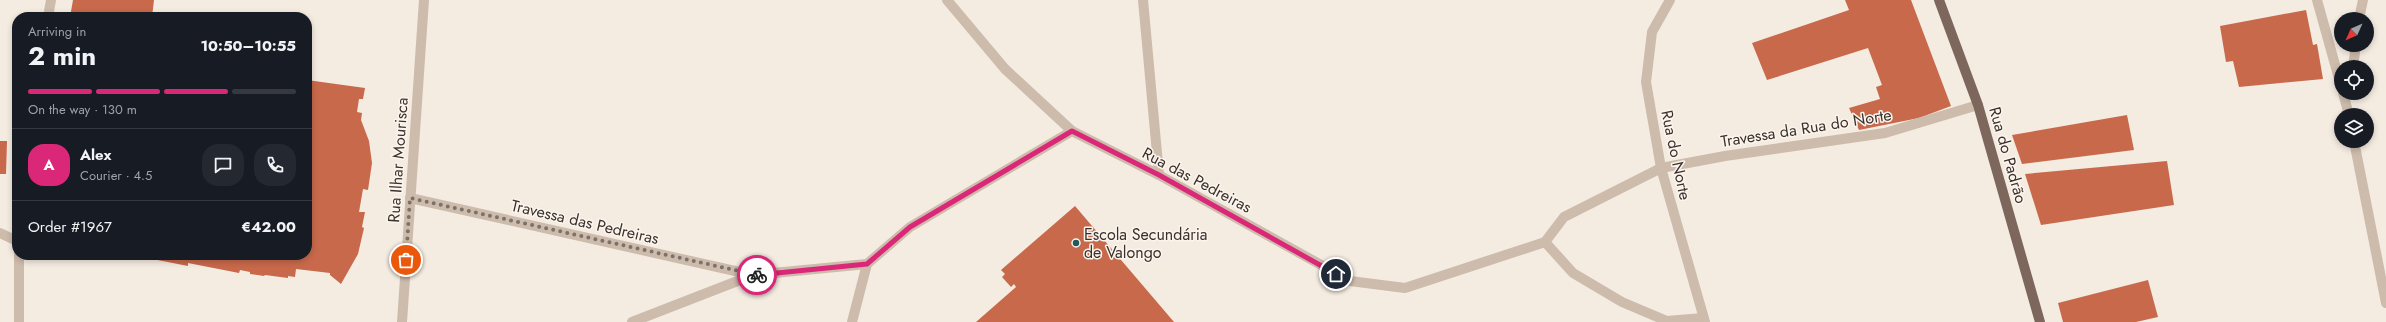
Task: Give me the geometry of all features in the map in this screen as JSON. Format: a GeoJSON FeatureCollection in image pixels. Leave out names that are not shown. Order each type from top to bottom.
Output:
{"type":"FeatureCollection","features":[{"type":"Feature","properties":{"kind":"main road","name":"Rua do Padrão"},"geometry":{"type":"LineString","coordinates":[[1939,0],[1978,105],[2040,322]]}},
{"type":"Feature","properties":{"kind":"street"},"geometry":{"type":"LineString","coordinates":[[49,12],[51,0]]}},
{"type":"Feature","properties":{"kind":"street","name":"Rua Ilhar Mourisca"},"geometry":{"type":"LineString","coordinates":[[402,322],[424,0]]}},
{"type":"Feature","properties":{"kind":"street","name":"Rua das Pedreiras"},"geometry":{"type":"LineString","coordinates":[[947,0],[1006,69],[1072,131],[1159,175],[1350,281],[1405,288],[1545,242]]}},
{"type":"Feature","properties":{"kind":"street"},"geometry":{"type":"LineString","coordinates":[[1143,0],[1159,175]]}},
{"type":"Feature","properties":{"kind":"street","name":"Rua do Norte"},"geometry":{"type":"LineString","coordinates":[[1545,242],[1573,272],[1622,302],[1667,321],[1704,320],[1661,168],[1646,82],[1652,32],[1670,0]]}},
{"type":"Feature","properties":{"kind":"street"},"geometry":{"type":"LineString","coordinates":[[2318,0],[2334,60]]}},
{"type":"Feature","properties":{"kind":"street"},"geometry":{"type":"LineString","coordinates":[[2360,12],[2363,0]]}},
{"type":"Feature","properties":{"kind":"street","name":"Travessa da Rua do Norte"},"geometry":{"type":"LineString","coordinates":[[1661,168],[1725,156],[1885,133],[1978,105]]}},
{"type":"Feature","properties":{"kind":"street"},"geometry":{"type":"LineString","coordinates":[[852,322],[867,264],[910,227],[1072,131]]}},
{"type":"Feature","properties":{"kind":"street"},"geometry":{"type":"LineString","coordinates":[[2355,148],[2386,303]]}},
{"type":"Feature","properties":{"kind":"street"},"geometry":{"type":"LineString","coordinates":[[1545,242],[1564,217],[1661,168]]}},
{"type":"Feature","properties":{"kind":"street","name":"Travessa das Pedreiras"},"geometry":{"type":"LineString","coordinates":[[410,198],[753,275]]}},
{"type":"Feature","properties":{"kind":"street"},"geometry":{"type":"LineString","coordinates":[[0,233],[12,239]]}},
{"type":"Feature","properties":{"kind":"street"},"geometry":{"type":"LineString","coordinates":[[19,260],[19,322]]}},
{"type":"Feature","properties":{"kind":"street"},"geometry":{"type":"LineString","coordinates":[[632,322],[753,275],[867,264]]}},
{"type":"Feature","properties":{"kind":"building"},"geometry":{"type":"Polygon","coordinates":[[[73,0],[154,0],[153,12],[71,12],[73,0]]]}},
{"type":"Feature","properties":{"kind":"building"},"geometry":{"type":"Polygon","coordinates":[[[1845,0],[1911,0],[1951,106],[1919,118],[1859,130],[1849,108],[1880,99],[1876,87],[1882,85],[1868,48],[1767,80],[1752,43],[1849,10],[1845,0]]]}},
{"type":"Feature","properties":{"kind":"building"},"geometry":{"type":"Polygon","coordinates":[[[2306,10],[2313,45],[2317,44],[2323,79],[2239,87],[2233,61],[2226,62],[2220,26],[2306,10]]]}},
{"type":"Feature","properties":{"kind":"building"},"geometry":{"type":"Polygon","coordinates":[[[312,81],[365,88],[363,99],[359,99],[357,112],[362,113],[361,120],[369,141],[372,163],[368,190],[363,189],[359,212],[365,212],[362,227],[364,228],[358,254],[341,284],[330,275],[330,273],[296,269],[295,277],[288,276],[288,278],[250,274],[250,272],[240,270],[239,273],[188,263],[188,266],[157,260],[312,260],[312,81]]]}},
{"type":"Feature","properties":{"kind":"building"},"geometry":{"type":"Polygon","coordinates":[[[2127,115],[2134,150],[2022,164],[2012,135],[2127,115]]]}},
{"type":"Feature","properties":{"kind":"building"},"geometry":{"type":"Polygon","coordinates":[[[0,141],[7,141],[6,174],[0,174],[0,141]]]}},
{"type":"Feature","properties":{"kind":"building"},"geometry":{"type":"Polygon","coordinates":[[[2167,161],[2174,205],[2041,225],[2025,174],[2167,161]]]}},
{"type":"Feature","properties":{"kind":"building"},"geometry":{"type":"Polygon","coordinates":[[[1075,206],[1174,322],[976,322],[1016,287],[1014,284],[1011,287],[1002,277],[1005,274],[1001,270],[1075,206]]]}},
{"type":"Feature","properties":{"kind":"building"},"geometry":{"type":"Polygon","coordinates":[[[2148,280],[2158,317],[2136,322],[2063,322],[2058,303],[2148,280]]]}},
{"type":"Feature","properties":{"kind":"way so far"},"geometry":{"type":"LineString","coordinates":[[406,260],[410,198],[757,275]]}},
{"type":"Feature","properties":{"kind":"place","name":"Escola Secundária de Valongo"},"geometry":{"type":"Point","coordinates":[1076,243]}},
{"type":"Feature","properties":{"kind":"route"},"geometry":{"type":"LineString","coordinates":[[757,275],[867,264],[910,227],[1072,131],[1159,175],[1336,274]]}}]}
